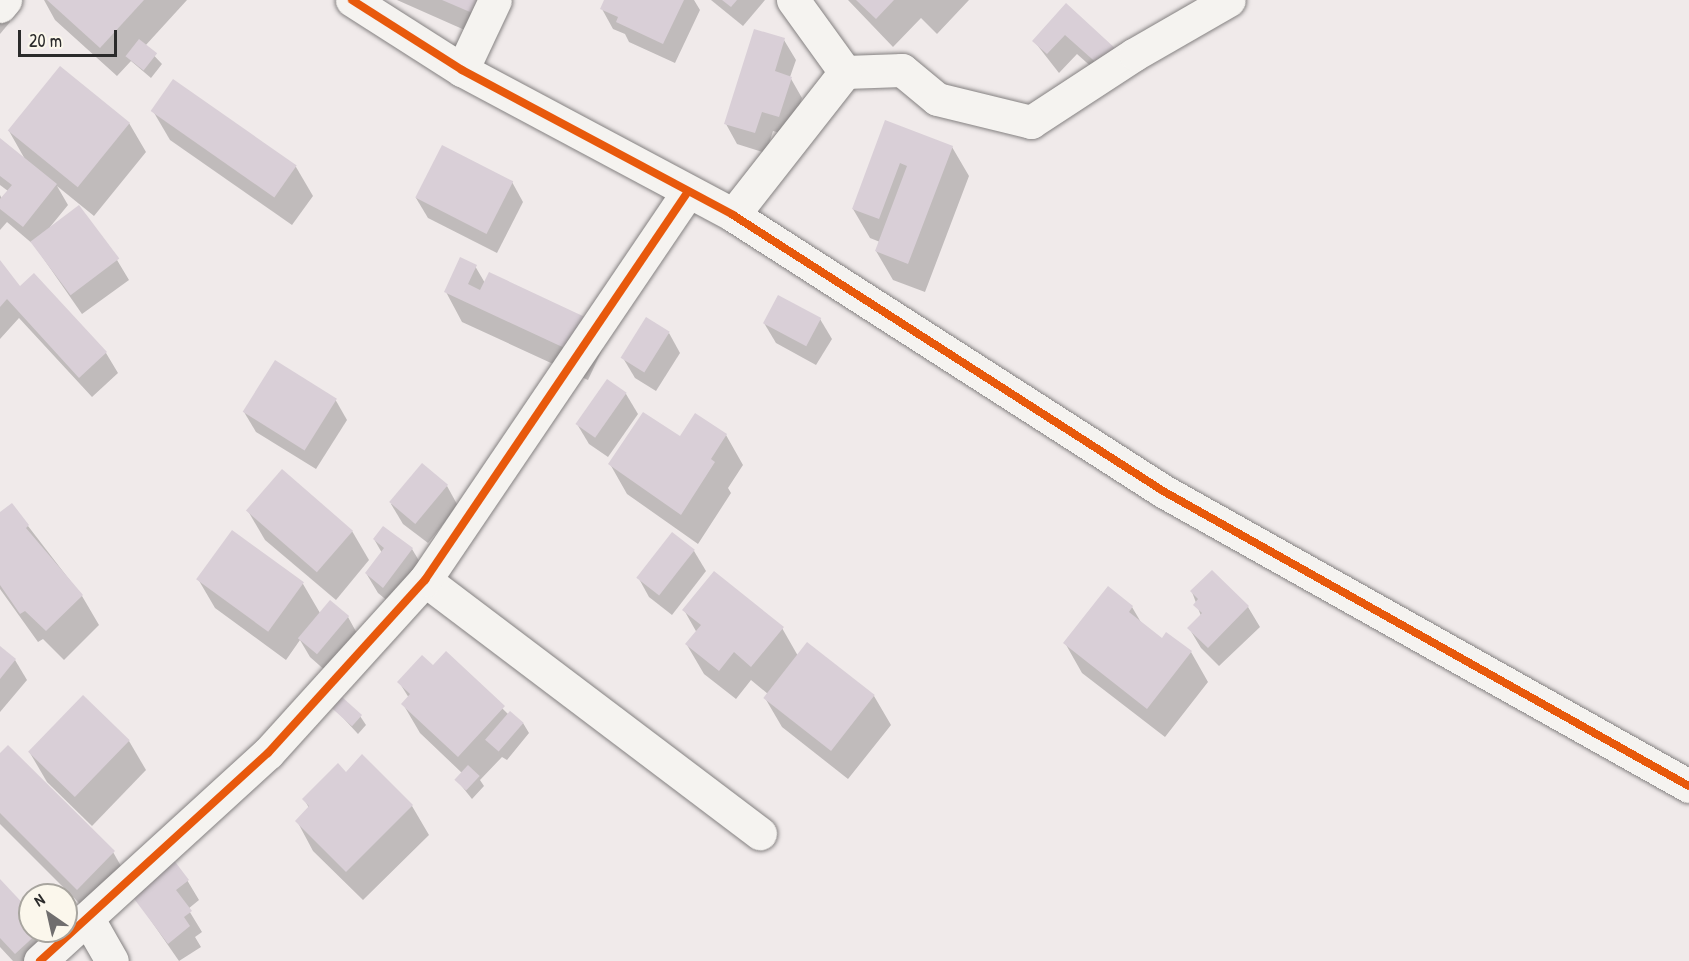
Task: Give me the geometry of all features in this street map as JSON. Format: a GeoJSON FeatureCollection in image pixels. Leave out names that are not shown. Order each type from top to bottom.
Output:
{"type":"FeatureCollection","features":[{"type":"Feature","properties":{"kind":"street"},"geometry":{"type":"LineString","coordinates":[[0,6],[5,0]]}},
{"type":"Feature","properties":{"kind":"street"},"geometry":{"type":"LineString","coordinates":[[352,0],[462,70],[733,215],[1163,491],[1689,786]]}},
{"type":"Feature","properties":{"kind":"street"},"geometry":{"type":"LineString","coordinates":[[462,70],[495,0]]}},
{"type":"Feature","properties":{"kind":"street"},"geometry":{"type":"LineString","coordinates":[[793,0],[846,72]]}},
{"type":"Feature","properties":{"kind":"street"},"geometry":{"type":"LineString","coordinates":[[733,215],[846,72],[902,70],[937,99],[1032,122],[1135,54],[1229,0]]}},
{"type":"Feature","properties":{"kind":"street"},"geometry":{"type":"LineString","coordinates":[[40,961],[88,920],[268,753],[425,580],[688,192]]}},
{"type":"Feature","properties":{"kind":"street"},"geometry":{"type":"LineString","coordinates":[[425,580],[760,833]]}},
{"type":"Feature","properties":{"kind":"street"},"geometry":{"type":"LineString","coordinates":[[88,920],[112,961]]}},
{"type":"Feature","properties":{"kind":"building"},"geometry":{"type":"Polygon","coordinates":[[[47,0],[144,0],[100,48],[47,0]]]}},
{"type":"Feature","properties":{"kind":"building"},"geometry":{"type":"Polygon","coordinates":[[[442,0],[483,0],[477,15],[442,0]]]}},
{"type":"Feature","properties":{"kind":"building"},"geometry":{"type":"Polygon","coordinates":[[[604,0],[684,0],[663,44],[616,22],[618,17],[600,9],[604,0]]]}},
{"type":"Feature","properties":{"kind":"building"},"geometry":{"type":"Polygon","coordinates":[[[722,0],[737,0],[731,7],[722,0]]]}},
{"type":"Feature","properties":{"kind":"building"},"geometry":{"type":"Polygon","coordinates":[[[856,0],[894,0],[876,19],[856,0]]]}},
{"type":"Feature","properties":{"kind":"building"},"geometry":{"type":"Polygon","coordinates":[[[1066,3],[1117,50],[1101,67],[1065,35],[1047,54],[1032,41],[1066,3]]]}},
{"type":"Feature","properties":{"kind":"building"},"geometry":{"type":"Polygon","coordinates":[[[754,29],[785,38],[775,71],[792,77],[779,117],[762,112],[755,133],[724,124],[754,29]]]}},
{"type":"Feature","properties":{"kind":"building"},"geometry":{"type":"Polygon","coordinates":[[[139,39],[157,53],[144,70],[125,56],[139,39]]]}},
{"type":"Feature","properties":{"kind":"building"},"geometry":{"type":"Polygon","coordinates":[[[60,66],[130,123],[78,187],[8,131],[60,66]]]}},
{"type":"Feature","properties":{"kind":"building"},"geometry":{"type":"Polygon","coordinates":[[[173,79],[297,166],[274,198],[151,111],[173,79]]]}},
{"type":"Feature","properties":{"kind":"building"},"geometry":{"type":"Polygon","coordinates":[[[885,120],[953,146],[908,264],[875,251],[907,166],[900,163],[879,219],[852,209],[885,120]]]}},
{"type":"Feature","properties":{"kind":"building"},"geometry":{"type":"Polygon","coordinates":[[[0,138],[57,184],[23,227],[0,209],[0,199],[12,185],[0,176],[0,138]]]}},
{"type":"Feature","properties":{"kind":"building"},"geometry":{"type":"Polygon","coordinates":[[[442,145],[513,181],[486,234],[415,198],[442,145]]]}},
{"type":"Feature","properties":{"kind":"building"},"geometry":{"type":"Polygon","coordinates":[[[79,205],[119,259],[71,295],[30,242],[79,205]]]}},
{"type":"Feature","properties":{"kind":"building"},"geometry":{"type":"Polygon","coordinates":[[[460,257],[477,265],[468,284],[480,290],[489,272],[587,318],[571,351],[444,292],[460,257]]]}},
{"type":"Feature","properties":{"kind":"building"},"geometry":{"type":"Polygon","coordinates":[[[0,260],[20,286],[34,273],[107,352],[79,378],[7,299],[0,307],[0,260]]]}},
{"type":"Feature","properties":{"kind":"building"},"geometry":{"type":"Polygon","coordinates":[[[778,295],[821,318],[806,346],[763,323],[778,295]]]}},
{"type":"Feature","properties":{"kind":"building"},"geometry":{"type":"Polygon","coordinates":[[[646,317],[670,332],[644,373],[621,358],[646,317]]]}},
{"type":"Feature","properties":{"kind":"building"},"geometry":{"type":"Polygon","coordinates":[[[275,360],[337,399],[305,450],[243,412],[275,360]]]}},
{"type":"Feature","properties":{"kind":"building"},"geometry":{"type":"Polygon","coordinates":[[[607,379],[627,393],[595,438],[575,424],[607,379]]]}},
{"type":"Feature","properties":{"kind":"building"},"geometry":{"type":"Polygon","coordinates":[[[643,412],[680,436],[695,413],[727,434],[711,459],[715,462],[681,515],[608,464],[643,412]]]}},
{"type":"Feature","properties":{"kind":"building"},"geometry":{"type":"Polygon","coordinates":[[[422,463],[448,485],[415,524],[389,502],[422,463]]]}},
{"type":"Feature","properties":{"kind":"building"},"geometry":{"type":"Polygon","coordinates":[[[282,469],[353,531],[317,572],[246,511],[282,469]]]}},
{"type":"Feature","properties":{"kind":"building"},"geometry":{"type":"Polygon","coordinates":[[[12,503],[29,525],[26,528],[83,595],[46,631],[25,611],[20,614],[0,585],[0,512],[12,503]]]}},
{"type":"Feature","properties":{"kind":"building"},"geometry":{"type":"Polygon","coordinates":[[[383,526],[413,548],[383,588],[365,573],[384,548],[373,539],[383,526]]]}},
{"type":"Feature","properties":{"kind":"building"},"geometry":{"type":"Polygon","coordinates":[[[232,530],[304,582],[268,632],[196,579],[232,530]]]}},
{"type":"Feature","properties":{"kind":"building"},"geometry":{"type":"Polygon","coordinates":[[[672,532],[695,550],[659,596],[636,578],[672,532]]]}},
{"type":"Feature","properties":{"kind":"building"},"geometry":{"type":"Polygon","coordinates":[[[1212,570],[1249,606],[1208,648],[1187,628],[1202,613],[1193,605],[1198,599],[1190,591],[1212,570]]]}},
{"type":"Feature","properties":{"kind":"building"},"geometry":{"type":"Polygon","coordinates":[[[714,571],[784,627],[751,667],[734,652],[719,671],[685,644],[701,625],[682,610],[714,571]]]}},
{"type":"Feature","properties":{"kind":"building"},"geometry":{"type":"Polygon","coordinates":[[[1108,586],[1133,606],[1129,612],[1162,638],[1166,632],[1192,651],[1147,709],[1063,643],[1108,586]]]}},
{"type":"Feature","properties":{"kind":"building"},"geometry":{"type":"Polygon","coordinates":[[[330,600],[349,616],[317,654],[298,638],[330,600]]]}},
{"type":"Feature","properties":{"kind":"building"},"geometry":{"type":"Polygon","coordinates":[[[807,642],[875,695],[831,751],[763,698],[807,642]]]}},
{"type":"Feature","properties":{"kind":"building"},"geometry":{"type":"Polygon","coordinates":[[[0,646],[16,659],[0,679],[0,646]]]}},
{"type":"Feature","properties":{"kind":"building"},"geometry":{"type":"Polygon","coordinates":[[[446,651],[505,706],[458,757],[401,704],[410,694],[397,682],[422,655],[433,665],[446,651]]]}},
{"type":"Feature","properties":{"kind":"building"},"geometry":{"type":"Polygon","coordinates":[[[83,695],[130,740],[75,797],[28,752],[83,695]]]}},
{"type":"Feature","properties":{"kind":"building"},"geometry":{"type":"Polygon","coordinates":[[[342,697],[362,715],[352,726],[332,708],[342,697]]]}},
{"type":"Feature","properties":{"kind":"building"},"geometry":{"type":"Polygon","coordinates":[[[510,711],[524,723],[499,751],[485,740],[510,711]]]}},
{"type":"Feature","properties":{"kind":"building"},"geometry":{"type":"Polygon","coordinates":[[[8,745],[115,851],[78,889],[78,883],[70,883],[0,813],[0,753],[8,745]]]}},
{"type":"Feature","properties":{"kind":"building"},"geometry":{"type":"Polygon","coordinates":[[[362,754],[413,805],[346,872],[295,821],[309,806],[302,799],[338,763],[346,772],[362,754]]]}},
{"type":"Feature","properties":{"kind":"building"},"geometry":{"type":"Polygon","coordinates":[[[468,765],[480,776],[466,791],[454,780],[468,765]]]}},
{"type":"Feature","properties":{"kind":"building"},"geometry":{"type":"Polygon","coordinates":[[[173,859],[189,880],[176,890],[192,911],[184,917],[190,926],[168,944],[129,892],[173,859]]]}},
{"type":"Feature","properties":{"kind":"building"},"geometry":{"type":"Polygon","coordinates":[[[0,879],[18,898],[18,943],[27,943],[15,954],[0,938],[0,879]]]}},
{"type":"Feature","properties":{"kind":"cycle path"},"geometry":{"type":"LineString","coordinates":[[352,0],[462,70],[733,215],[1163,491],[1689,786]]}},
{"type":"Feature","properties":{"kind":"cycle path"},"geometry":{"type":"LineString","coordinates":[[40,961],[268,753],[425,580],[688,192]]}}]}
